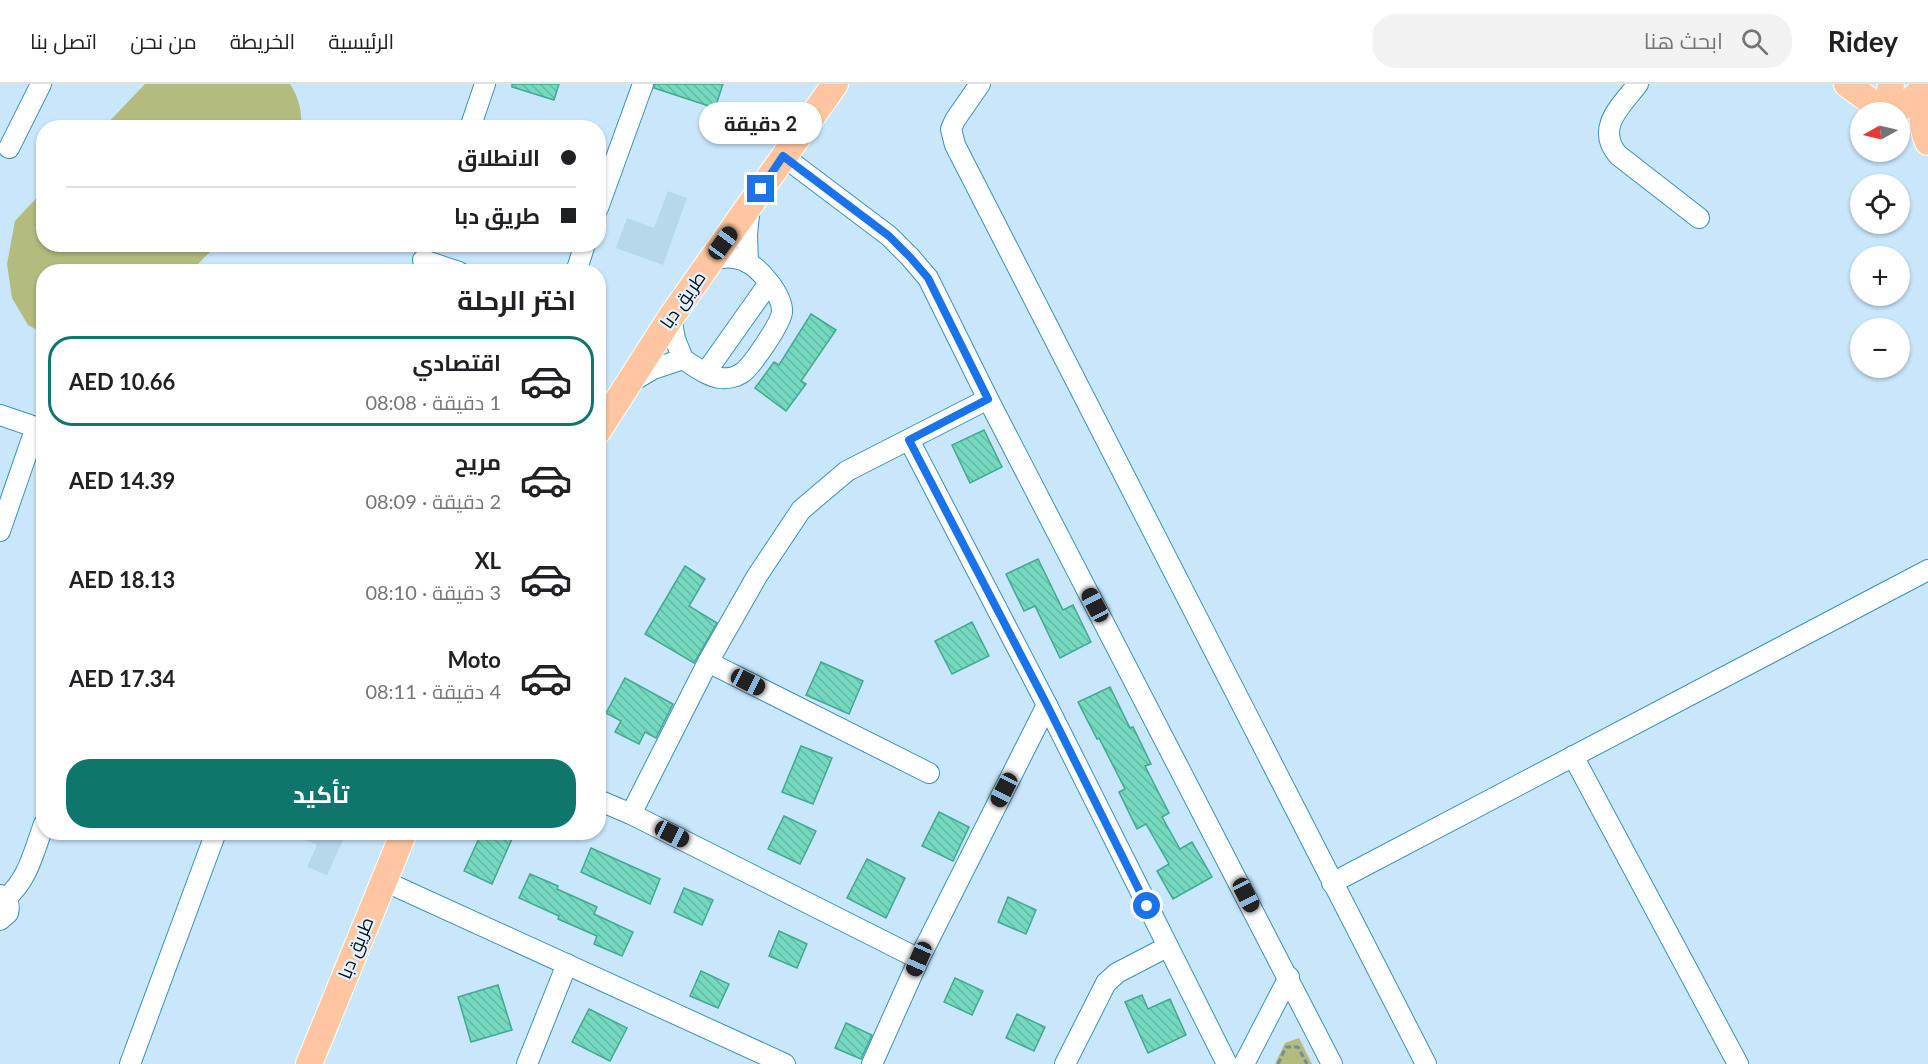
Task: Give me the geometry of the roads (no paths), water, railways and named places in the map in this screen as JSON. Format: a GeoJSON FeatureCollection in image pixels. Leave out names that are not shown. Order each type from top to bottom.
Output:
{"type":"FeatureCollection","features":[{"type":"Feature","properties":{"kind":"main road","name":"طريق دبا"},"geometry":{"type":"LineString","coordinates":[[606,418],[670,317],[835,84]]}},
{"type":"Feature","properties":{"kind":"main road"},"geometry":{"type":"LineString","coordinates":[[1847,84],[1873,102]]}},
{"type":"Feature","properties":{"kind":"main road"},"geometry":{"type":"LineString","coordinates":[[1888,102],[1891,84]]}},
{"type":"Feature","properties":{"kind":"main road"},"geometry":{"type":"LineString","coordinates":[[1909,102],[1928,85]]}},
{"type":"Feature","properties":{"kind":"main road"},"geometry":{"type":"LineString","coordinates":[[1928,85],[1924,95],[1922,116],[1928,143]]}},
{"type":"Feature","properties":{"kind":"main road"},"geometry":{"type":"LineString","coordinates":[[1910,131],[1928,143]]}},
{"type":"Feature","properties":{"kind":"main road","name":"طريق دبا"},"geometry":{"type":"LineString","coordinates":[[309,1064],[401,840]]}},
{"type":"Feature","properties":{"kind":"street"},"geometry":{"type":"LineString","coordinates":[[9,148],[41,84]]}},
{"type":"Feature","properties":{"kind":"street"},"geometry":{"type":"LineString","coordinates":[[473,120],[485,84]]}},
{"type":"Feature","properties":{"kind":"street"},"geometry":{"type":"LineString","coordinates":[[606,186],[643,84]]}},
{"type":"Feature","properties":{"kind":"street"},"geometry":{"type":"LineString","coordinates":[[980,84],[951,129],[955,145],[1426,1064]]}},
{"type":"Feature","properties":{"kind":"street"},"geometry":{"type":"LineString","coordinates":[[1638,84],[1612,117],[1608,130],[1610,144],[1618,155],[1699,218]]}},
{"type":"Feature","properties":{"kind":"street"},"geometry":{"type":"LineString","coordinates":[[783,156],[889,236],[928,278],[988,399],[1332,1064]]}},
{"type":"Feature","properties":{"kind":"street"},"geometry":{"type":"LineString","coordinates":[[748,263],[747,234],[750,206]]}},
{"type":"Feature","properties":{"kind":"street"},"geometry":{"type":"LineString","coordinates":[[670,317],[683,360],[719,378],[741,373],[747,368],[779,324],[782,311],[780,299],[769,283],[748,263],[726,257],[710,261]]}},
{"type":"Feature","properties":{"kind":"street"},"geometry":{"type":"LineString","coordinates":[[424,258],[439,264]]}},
{"type":"Feature","properties":{"kind":"street"},"geometry":{"type":"LineString","coordinates":[[705,372],[769,283]]}},
{"type":"Feature","properties":{"kind":"street"},"geometry":{"type":"LineString","coordinates":[[627,385],[653,369],[683,360]]}},
{"type":"Feature","properties":{"kind":"street"},"geometry":{"type":"LineString","coordinates":[[631,814],[708,662],[757,576],[801,510],[848,471],[988,399]]}},
{"type":"Feature","properties":{"kind":"street"},"geometry":{"type":"LineString","coordinates":[[0,415],[36,427]]}},
{"type":"Feature","properties":{"kind":"street"},"geometry":{"type":"LineString","coordinates":[[0,531],[36,438]]}},
{"type":"Feature","properties":{"kind":"street"},"geometry":{"type":"LineString","coordinates":[[909,440],[1047,705],[1227,1064]]}},
{"type":"Feature","properties":{"kind":"street"},"geometry":{"type":"LineString","coordinates":[[1332,883],[1928,570]]}},
{"type":"Feature","properties":{"kind":"street"},"geometry":{"type":"LineString","coordinates":[[708,662],[929,773]]}},
{"type":"Feature","properties":{"kind":"street"},"geometry":{"type":"LineString","coordinates":[[873,1064],[919,959],[1047,705]]}},
{"type":"Feature","properties":{"kind":"street"},"geometry":{"type":"LineString","coordinates":[[1573,756],[1738,1064]]}},
{"type":"Feature","properties":{"kind":"street"},"geometry":{"type":"LineString","coordinates":[[606,803],[919,959]]}},
{"type":"Feature","properties":{"kind":"street"},"geometry":{"type":"LineString","coordinates":[[0,920],[8,913],[9,905],[3,897],[19,886],[26,874],[38,840]]}},
{"type":"Feature","properties":{"kind":"street"},"geometry":{"type":"LineString","coordinates":[[130,1064],[213,840]]}},
{"type":"Feature","properties":{"kind":"street"},"geometry":{"type":"LineString","coordinates":[[384,881],[785,1064]]}},
{"type":"Feature","properties":{"kind":"street"},"geometry":{"type":"LineString","coordinates":[[1065,1064],[1106,983],[1117,973],[1167,947]]}},
{"type":"Feature","properties":{"kind":"street"},"geometry":{"type":"LineString","coordinates":[[527,1064],[567,964]]}},
{"type":"Feature","properties":{"kind":"street"},"geometry":{"type":"LineString","coordinates":[[1244,1064],[1289,977]]}}]}
